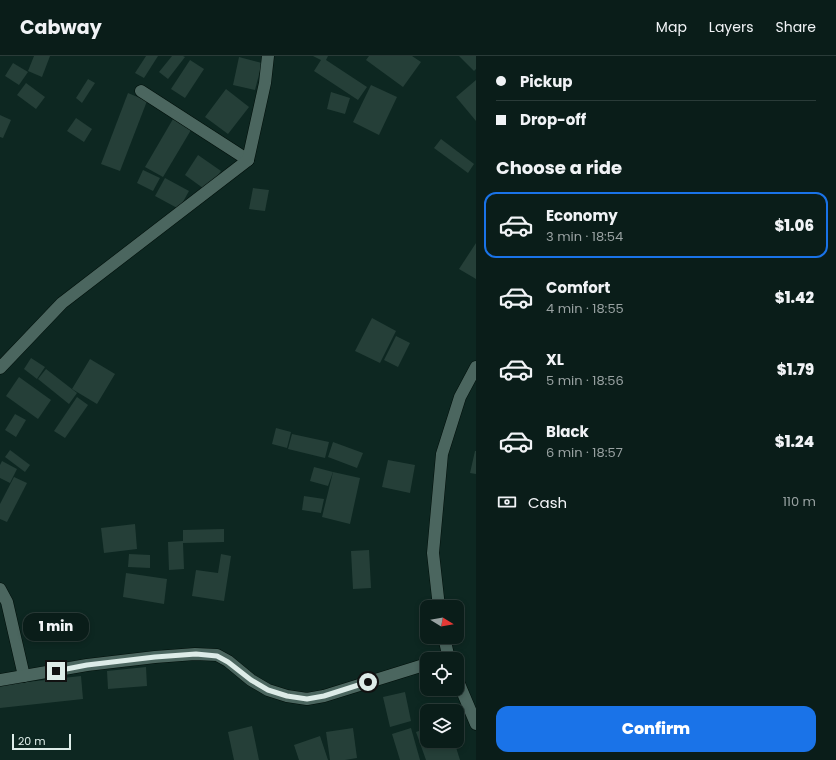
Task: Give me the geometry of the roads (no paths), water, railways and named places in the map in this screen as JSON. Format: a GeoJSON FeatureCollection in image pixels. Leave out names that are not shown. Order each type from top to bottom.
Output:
{"type":"FeatureCollection","features":[{"type":"Feature","properties":{"kind":"street"},"geometry":{"type":"LineString","coordinates":[[0,368],[62,303],[248,160],[265,83],[268,56]]}},
{"type":"Feature","properties":{"kind":"street"},"geometry":{"type":"LineString","coordinates":[[141,91],[248,160]]}},
{"type":"Feature","properties":{"kind":"street"},"geometry":{"type":"LineString","coordinates":[[438,600],[434,553],[442,454],[460,397],[476,367]]}},
{"type":"Feature","properties":{"kind":"street"},"geometry":{"type":"LineString","coordinates":[[0,589],[7,602],[24,676]]}},
{"type":"Feature","properties":{"kind":"street"},"geometry":{"type":"LineString","coordinates":[[0,680],[87,665],[196,654],[217,656],[268,690],[287,696],[307,699],[324,696],[420,666]]}},
{"type":"Feature","properties":{"kind":"street"},"geometry":{"type":"LineString","coordinates":[[464,696],[476,724]]}}]}
